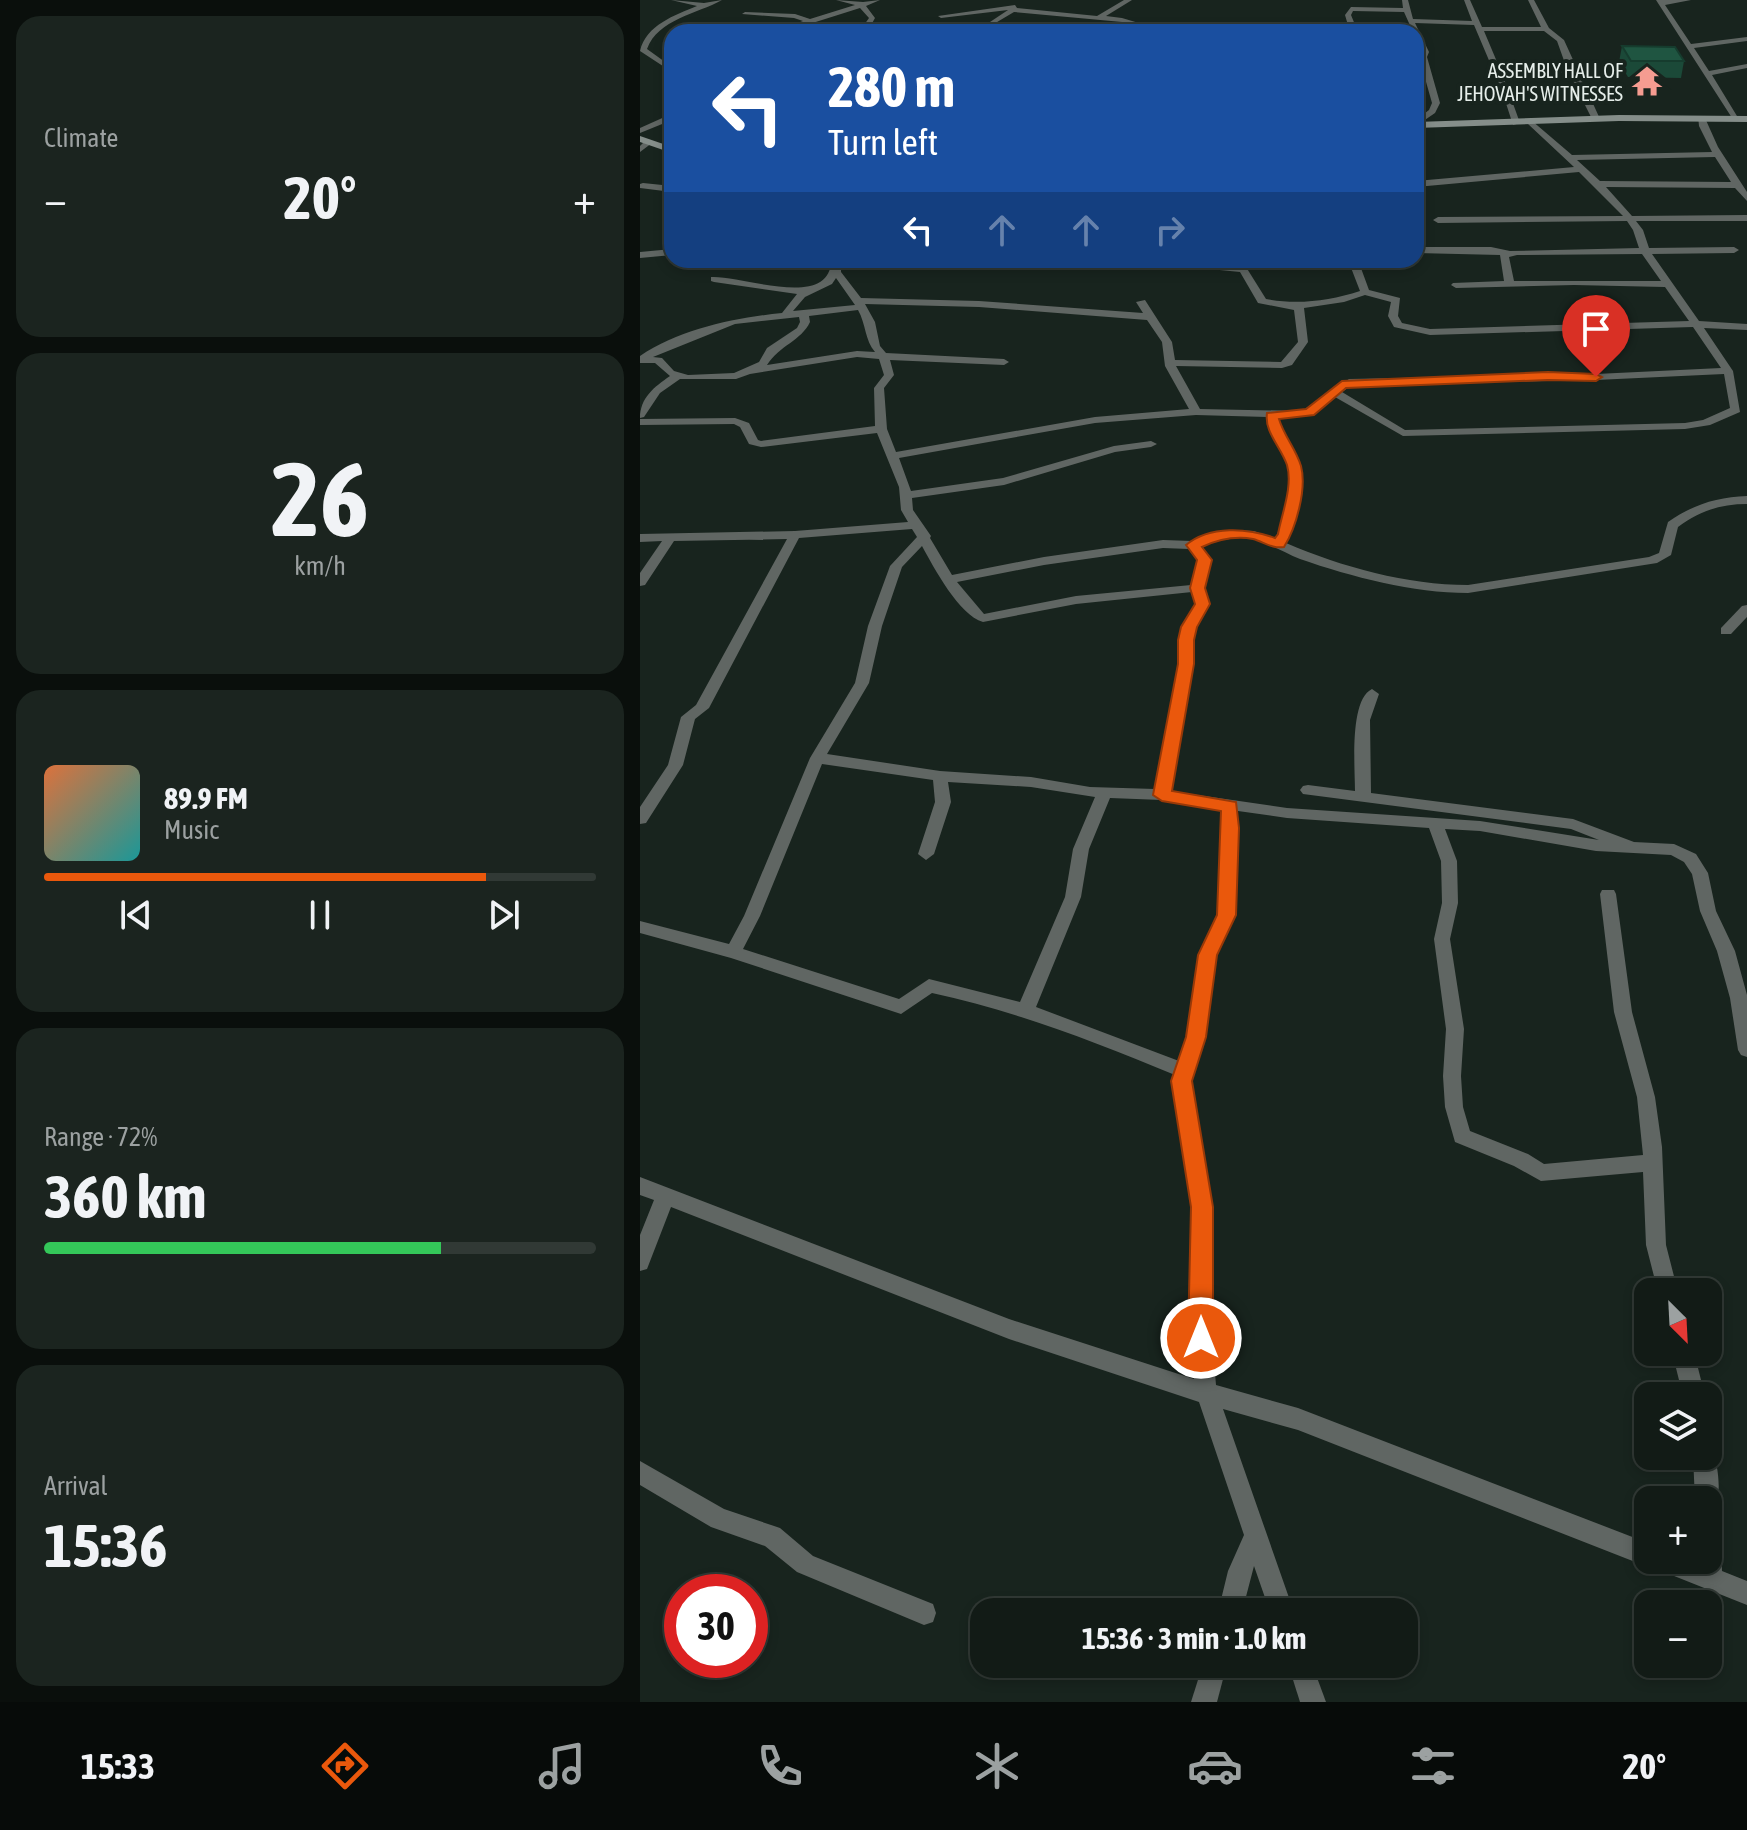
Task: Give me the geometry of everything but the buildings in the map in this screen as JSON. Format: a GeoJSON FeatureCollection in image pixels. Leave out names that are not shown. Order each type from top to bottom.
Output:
{"type":"FeatureCollection","features":[{"type":"Feature","properties":{"kind":"street"},"geometry":{"type":"LineString","coordinates":[[674,0],[704,5]]}},
{"type":"Feature","properties":{"kind":"street"},"geometry":{"type":"LineString","coordinates":[[664,63],[643,50],[645,41],[663,24],[719,0]]}},
{"type":"Feature","properties":{"kind":"street"},"geometry":{"type":"LineString","coordinates":[[839,0],[861,4],[872,18],[865,24]]}},
{"type":"Feature","properties":{"kind":"street"},"geometry":{"type":"LineString","coordinates":[[800,24],[877,0]]}},
{"type":"Feature","properties":{"kind":"street"},"geometry":{"type":"LineString","coordinates":[[990,24],[1014,9],[1021,0]]}},
{"type":"Feature","properties":{"kind":"street"},"geometry":{"type":"LineString","coordinates":[[1100,17],[1129,0]]}},
{"type":"Feature","properties":{"kind":"street"},"geometry":{"type":"LineString","coordinates":[[1351,24],[1348,15],[1354,7],[1352,0]]}},
{"type":"Feature","properties":{"kind":"street"},"geometry":{"type":"LineString","coordinates":[[1405,0],[1412,24]]}},
{"type":"Feature","properties":{"kind":"street"},"geometry":{"type":"LineString","coordinates":[[1467,0],[1516,123]]}},
{"type":"Feature","properties":{"kind":"street"},"geometry":{"type":"LineString","coordinates":[[1531,0],[1546,29],[1560,40],[1596,119]]}},
{"type":"Feature","properties":{"kind":"street"},"geometry":{"type":"LineString","coordinates":[[1688,0],[1661,1],[1742,119]]}},
{"type":"Feature","properties":{"kind":"street"},"geometry":{"type":"LineString","coordinates":[[941,16],[1014,9],[1139,24]]}},
{"type":"Feature","properties":{"kind":"street"},"geometry":{"type":"LineString","coordinates":[[1351,9],[1406,10]]}},
{"type":"Feature","properties":{"kind":"street"},"geometry":{"type":"LineString","coordinates":[[745,14],[795,16],[809,21]]}},
{"type":"Feature","properties":{"kind":"street"},"geometry":{"type":"LineString","coordinates":[[1410,21],[1546,29]]}},
{"type":"Feature","properties":{"kind":"street"},"geometry":{"type":"LineString","coordinates":[[1689,46],[1747,39]]}},
{"type":"Feature","properties":{"kind":"street"},"geometry":{"type":"LineString","coordinates":[[1708,73],[1745,68]]}},
{"type":"Feature","properties":{"kind":"street"},"geometry":{"type":"LineString","coordinates":[[1424,71],[1436,103],[1424,118]]}},
{"type":"Feature","properties":{"kind":"street"},"geometry":{"type":"LineString","coordinates":[[1496,71],[1572,71]]}},
{"type":"Feature","properties":{"kind":"street"},"geometry":{"type":"LineString","coordinates":[[1701,118],[1702,127],[1731,172],[1735,185],[1747,198]]}},
{"type":"Feature","properties":{"kind":"street"},"geometry":{"type":"LineString","coordinates":[[1424,124],[1742,119]]}},
{"type":"Feature","properties":{"kind":"street"},"geometry":{"type":"LineString","coordinates":[[640,131],[664,120]]}},
{"type":"Feature","properties":{"kind":"street"},"geometry":{"type":"LineString","coordinates":[[1334,392],[1403,433],[1685,426],[1706,423],[1736,410],[1728,371],[1645,251],[1630,219],[1618,203],[1531,122]]}},
{"type":"Feature","properties":{"kind":"street"},"geometry":{"type":"LineString","coordinates":[[643,144],[664,148]]}},
{"type":"Feature","properties":{"kind":"street"},"geometry":{"type":"LineString","coordinates":[[1568,158],[1718,154]]}},
{"type":"Feature","properties":{"kind":"street"},"geometry":{"type":"LineString","coordinates":[[1424,183],[1580,169]]}},
{"type":"Feature","properties":{"kind":"street"},"geometry":{"type":"LineString","coordinates":[[1598,184],[1735,185]]}},
{"type":"Feature","properties":{"kind":"street"},"geometry":{"type":"LineString","coordinates":[[641,186],[664,188]]}},
{"type":"Feature","properties":{"kind":"street"},"geometry":{"type":"LineString","coordinates":[[1438,220],[1608,216],[1630,219],[1747,218]]}},
{"type":"Feature","properties":{"kind":"street"},"geometry":{"type":"LineString","coordinates":[[1424,250],[1479,249],[1507,253],[1734,250]]}},
{"type":"Feature","properties":{"kind":"street"},"geometry":{"type":"LineString","coordinates":[[640,255],[664,253]]}},
{"type":"Feature","properties":{"kind":"street"},"geometry":{"type":"LineString","coordinates":[[1507,253],[1504,256],[1509,281]]}},
{"type":"Feature","properties":{"kind":"street"},"geometry":{"type":"LineString","coordinates":[[785,315],[806,292],[829,282],[835,268]]}},
{"type":"Feature","properties":{"kind":"street"},"geometry":{"type":"LineString","coordinates":[[837,268],[870,322],[875,346],[883,356],[889,377],[879,388],[881,429],[907,495],[907,510],[948,580],[973,611],[983,618],[1076,600],[1197,588]]}},
{"type":"Feature","properties":{"kind":"street"},"geometry":{"type":"LineString","coordinates":[[1232,268],[1243,269],[1262,301],[1294,306],[1344,299],[1365,292],[1396,300],[1393,316],[1398,325],[1430,332],[1696,324],[1747,327]]}},
{"type":"Feature","properties":{"kind":"street"},"geometry":{"type":"LineString","coordinates":[[1356,268],[1365,292]]}},
{"type":"Feature","properties":{"kind":"street"},"geometry":{"type":"LineString","coordinates":[[714,279],[806,292]]}},
{"type":"Feature","properties":{"kind":"street"},"geometry":{"type":"LineString","coordinates":[[1456,285],[1574,282],[1667,284]]}},
{"type":"Feature","properties":{"kind":"street"},"geometry":{"type":"LineString","coordinates":[[1141,302],[1167,342],[1170,364],[1182,392],[1196,412]]}},
{"type":"Feature","properties":{"kind":"street"},"geometry":{"type":"LineString","coordinates":[[640,360],[656,350],[714,327],[749,318],[803,314],[859,304],[979,304],[1151,317]]}},
{"type":"Feature","properties":{"kind":"street"},"geometry":{"type":"LineString","coordinates":[[1170,364],[1272,366],[1288,363],[1303,342],[1301,312],[1294,306]]}},
{"type":"Feature","properties":{"kind":"street"},"geometry":{"type":"LineString","coordinates":[[753,371],[763,364],[773,348],[801,330],[805,322],[803,314]]}},
{"type":"Feature","properties":{"kind":"street"},"geometry":{"type":"LineString","coordinates":[[640,360],[658,360],[666,370],[678,376],[722,378],[829,357],[883,356],[1004,362]]}},
{"type":"Feature","properties":{"kind":"street"},"geometry":{"type":"LineString","coordinates":[[893,456],[1071,423],[1196,412],[1272,416],[1310,413],[1342,384],[1356,382],[1728,371]]}},
{"type":"Feature","properties":{"kind":"street"},"geometry":{"type":"LineString","coordinates":[[640,415],[656,391],[678,376]]}},
{"type":"Feature","properties":{"kind":"street"},"geometry":{"type":"LineString","coordinates":[[1272,416],[1294,466],[1295,485],[1285,534],[1279,544]]}},
{"type":"Feature","properties":{"kind":"street"},"geometry":{"type":"LineString","coordinates":[[640,422],[735,421],[745,425],[753,442],[761,444],[881,429]]}},
{"type":"Feature","properties":{"kind":"street"},"geometry":{"type":"LineString","coordinates":[[907,495],[1004,481],[1094,454],[1151,444]]}},
{"type":"Feature","properties":{"kind":"street"},"geometry":{"type":"LineString","coordinates":[[948,580],[1044,561],[1163,544],[1193,545],[1236,534],[1254,535],[1305,556],[1360,573],[1446,589],[1468,589],[1652,560],[1665,555],[1672,525],[1683,516],[1699,507],[1747,500]]}},
{"type":"Feature","properties":{"kind":"street"},"geometry":{"type":"LineString","coordinates":[[640,538],[921,531]]}},
{"type":"Feature","properties":{"kind":"street"},"geometry":{"type":"LineString","coordinates":[[733,952],[752,916],[817,758],[862,683],[875,626],[896,566],[921,531]]}},
{"type":"Feature","properties":{"kind":"street"},"geometry":{"type":"LineString","coordinates":[[640,819],[675,765],[688,717],[702,708],[795,535]]}},
{"type":"Feature","properties":{"kind":"street"},"geometry":{"type":"LineString","coordinates":[[640,582],[671,537]]}},
{"type":"Feature","properties":{"kind":"street"},"geometry":{"type":"LineString","coordinates":[[1162,795],[1186,664],[1186,640],[1189,627],[1202,604],[1197,588],[1205,560],[1193,545]]}},
{"type":"Feature","properties":{"kind":"street"},"geometry":{"type":"LineString","coordinates":[[1726,631],[1747,609]]}},
{"type":"Feature","properties":{"kind":"street"},"geometry":{"type":"LineString","coordinates":[[1363,798],[1363,720],[1372,694]]}},
{"type":"Feature","properties":{"kind":"street"},"geometry":{"type":"LineString","coordinates":[[817,758],[940,776],[1162,795],[1230,806],[1435,822],[1636,848],[1674,850],[1696,863],[1708,911],[1726,951],[1739,998],[1747,1050]]}},
{"type":"Feature","properties":{"kind":"street"},"geometry":{"type":"LineString","coordinates":[[926,854],[943,802],[940,776]]}},
{"type":"Feature","properties":{"kind":"street"},"geometry":{"type":"LineString","coordinates":[[1308,790],[1573,824],[1604,833],[1636,848]]}},
{"type":"Feature","properties":{"kind":"street"},"geometry":{"type":"LineString","coordinates":[[1026,1010],[1073,897],[1081,849],[1105,792]]}},
{"type":"Feature","properties":{"kind":"street"},"geometry":{"type":"LineString","coordinates":[[1230,806],[1226,915],[1207,955],[1196,1037],[1182,1081],[1202,1207],[1201,1338],[1206,1391],[1277,1598]]}},
{"type":"Feature","properties":{"kind":"street"},"geometry":{"type":"LineString","coordinates":[[1435,822],[1449,861],[1450,903],[1442,939],[1455,1029],[1454,1107],[1462,1136],[1521,1160],[1541,1173],[1652,1163]]}},
{"type":"Feature","properties":{"kind":"street"},"geometry":{"type":"LineString","coordinates":[[1608,894],[1623,1012],[1646,1097],[1656,1245],[1664,1278]]}},
{"type":"Feature","properties":{"kind":"street"},"geometry":{"type":"LineString","coordinates":[[640,927],[733,952],[901,1007],[929,986],[974,994],[1026,1010],[1183,1070]]}},
{"type":"Feature","properties":{"kind":"street"},"geometry":{"type":"LineString","coordinates":[[640,1186],[1009,1329],[1174,1384],[1298,1419],[1634,1550]]}},
{"type":"Feature","properties":{"kind":"street"},"geometry":{"type":"LineString","coordinates":[[640,1262],[665,1196]]}},
{"type":"Feature","properties":{"kind":"street"},"geometry":{"type":"LineString","coordinates":[[640,1472],[719,1519],[772,1536],[805,1564],[924,1613]]}},
{"type":"Feature","properties":{"kind":"street"},"geometry":{"type":"LineString","coordinates":[[1233,1598],[1240,1571],[1256,1534]]}},
{"type":"Feature","properties":{"kind":"street"},"geometry":{"type":"LineString","coordinates":[[1697,1574],[1747,1593]]}},
{"type":"Feature","properties":{"kind":"street"},"geometry":{"type":"LineString","coordinates":[[1710,1574],[1710,1579]]}},
{"type":"Feature","properties":{"kind":"street"},"geometry":{"type":"LineString","coordinates":[[1204,1702],[1211,1678]]}},
{"type":"Feature","properties":{"kind":"street"},"geometry":{"type":"LineString","coordinates":[[1305,1678],[1313,1702]]}},
{"type":"Feature","properties":{"kind":"place","name":"ASSEMBLY HALL OF JEHOVAH'S WITNESSES"},"geometry":{"type":"Point","coordinates":[1647,81]}},
{"type":"Feature","properties":{"kind":"route"},"geometry":{"type":"LineString","coordinates":[[1201,1338],[1202,1207],[1182,1081],[1196,1037],[1207,955],[1226,915],[1230,873],[1230,806],[1162,795],[1186,664],[1186,640],[1189,627],[1201,611],[1202,604],[1197,588],[1205,560],[1193,545],[1236,534],[1254,535],[1279,544],[1285,534],[1295,485],[1294,466],[1272,416],[1310,413],[1342,384],[1596,377]]}}]}
